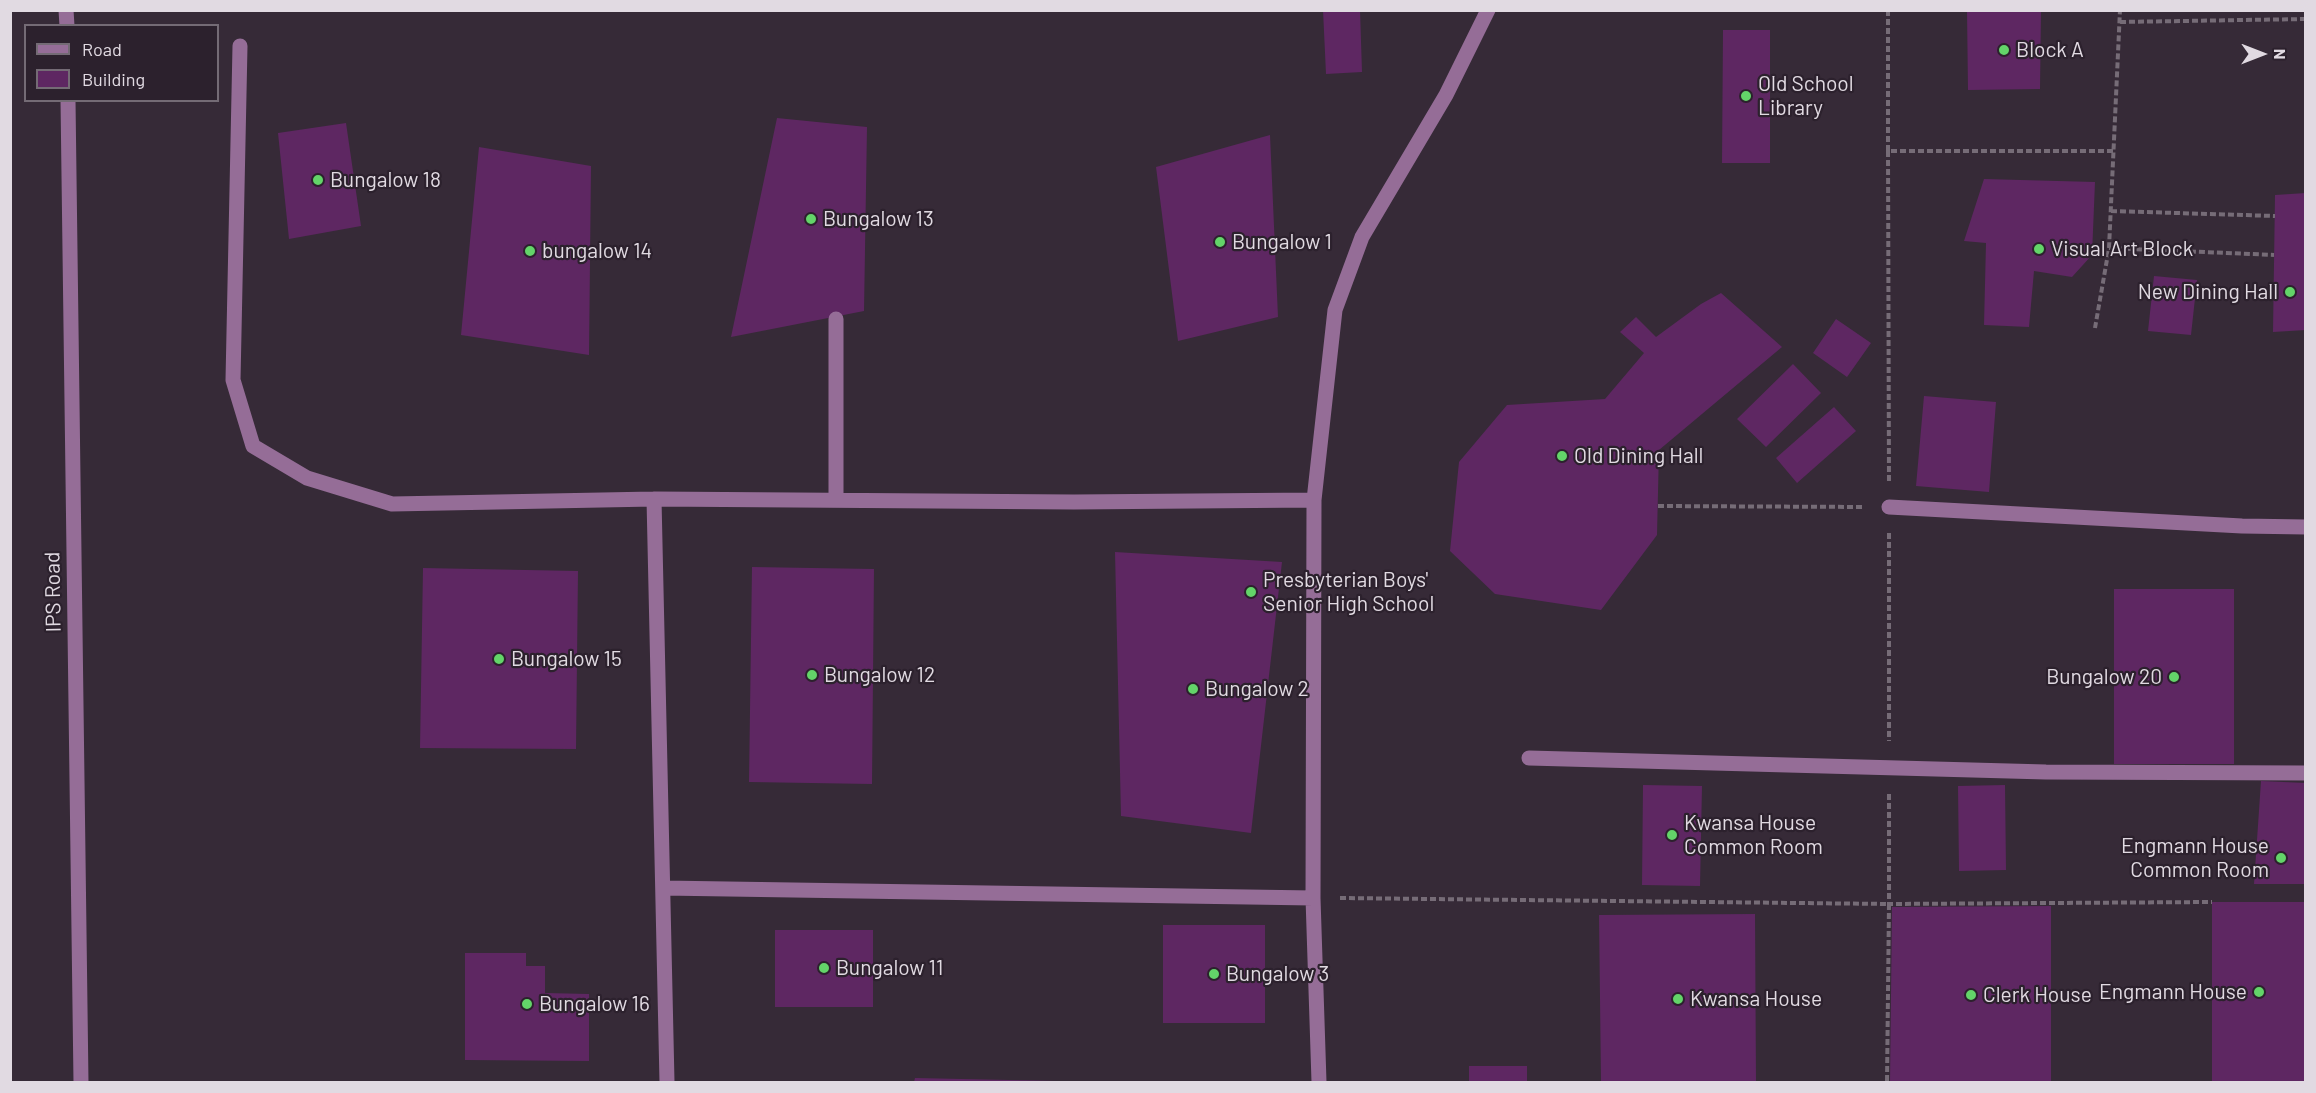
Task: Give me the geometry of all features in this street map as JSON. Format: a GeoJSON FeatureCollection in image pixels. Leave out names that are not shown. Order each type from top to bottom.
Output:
{"type":"FeatureCollection","features":[{"type":"Feature","properties":{"kind":"street"},"geometry":{"type":"LineString","coordinates":[[1319,1083],[1313,898],[1314,500],[1335,310],[1362,237],[1446,94],[1488,10]]}},
{"type":"Feature","properties":{"kind":"street"},"geometry":{"type":"LineString","coordinates":[[240,46],[233,380],[253,446],[308,478],[392,504],[654,499],[1085,502],[1314,500]]}},
{"type":"Feature","properties":{"kind":"street","name":"IPS Road"},"geometry":{"type":"LineString","coordinates":[[68,102],[81,1083]]}},
{"type":"Feature","properties":{"kind":"street"},"geometry":{"type":"LineString","coordinates":[[836,319],[836,500]]}},
{"type":"Feature","properties":{"kind":"street"},"geometry":{"type":"LineString","coordinates":[[654,499],[667,1083]]}},
{"type":"Feature","properties":{"kind":"street"},"geometry":{"type":"LineString","coordinates":[[1889,507],[2242,526],[2306,527]]}},
{"type":"Feature","properties":{"kind":"street"},"geometry":{"type":"LineString","coordinates":[[1529,758],[2046,772],[2306,773]]}},
{"type":"Feature","properties":{"kind":"street"},"geometry":{"type":"LineString","coordinates":[[663,888],[1313,898]]}},
{"type":"Feature","properties":{"kind":"path"},"geometry":{"type":"LineString","coordinates":[[1888,10],[1888,151],[2114,151]]}},
{"type":"Feature","properties":{"kind":"path"},"geometry":{"type":"LineString","coordinates":[[2095,328],[2109,248],[2120,10]]}},
{"type":"Feature","properties":{"kind":"path"},"geometry":{"type":"LineString","coordinates":[[2120,22],[2306,19]]}},
{"type":"Feature","properties":{"kind":"path"},"geometry":{"type":"LineString","coordinates":[[2111,211],[2275,216]]}},
{"type":"Feature","properties":{"kind":"path"},"geometry":{"type":"LineString","coordinates":[[2109,248],[2274,255]]}},
{"type":"Feature","properties":{"kind":"path"},"geometry":{"type":"LineString","coordinates":[[1658,506],[1889,507]]}},
{"type":"Feature","properties":{"kind":"path"},"geometry":{"type":"LineString","coordinates":[[1313,898],[1889,904],[2212,902]]}},
{"type":"Feature","properties":{"kind":"path"},"geometry":{"type":"LineString","coordinates":[[1887,1083],[1889,904]]}},
{"type":"Feature","properties":{"kind":"building"},"geometry":{"type":"Polygon","coordinates":[[[1323,10],[1360,10],[1362,72],[1326,74],[1323,10]]]}},
{"type":"Feature","properties":{"kind":"building","name":"Block A"},"geometry":{"type":"Polygon","coordinates":[[[1967,10],[2041,10],[2040,89],[1968,90],[1967,10]]]}},
{"type":"Feature","properties":{"kind":"building","name":"Old School Library"},"geometry":{"type":"Polygon","coordinates":[[[1723,30],[1770,30],[1770,163],[1722,163],[1723,30]]]}},
{"type":"Feature","properties":{"kind":"building","name":"Bungalow 13"},"geometry":{"type":"Polygon","coordinates":[[[777,118],[867,127],[864,311],[731,337],[777,118]]]}},
{"type":"Feature","properties":{"kind":"building","name":"Bungalow 18"},"geometry":{"type":"Polygon","coordinates":[[[346,123],[361,226],[289,239],[278,133],[346,123]]]}},
{"type":"Feature","properties":{"kind":"building","name":"Bungalow 1"},"geometry":{"type":"Polygon","coordinates":[[[1270,135],[1278,317],[1178,341],[1156,167],[1270,135]]]}},
{"type":"Feature","properties":{"kind":"building","name":"bungalow 14"},"geometry":{"type":"Polygon","coordinates":[[[479,147],[591,166],[589,355],[461,335],[479,147]]]}},
{"type":"Feature","properties":{"kind":"building","name":"Visual Art Block"},"geometry":{"type":"Polygon","coordinates":[[[1984,179],[2095,182],[2092,255],[2072,277],[2034,271],[2029,327],[1984,325],[1986,243],[1964,241],[1984,179]]]}},
{"type":"Feature","properties":{"kind":"building","name":"New Dining Hall"},"geometry":{"type":"Polygon","coordinates":[[[2306,193],[2306,330],[2273,332],[2275,195],[2306,193]]]}},
{"type":"Feature","properties":{"kind":"building"},"geometry":{"type":"Polygon","coordinates":[[[2154,276],[2197,280],[2191,335],[2148,331],[2154,276]]]}},
{"type":"Feature","properties":{"kind":"building","name":"Old Dining Hall"},"geometry":{"type":"Polygon","coordinates":[[[1721,293],[1782,347],[1659,450],[1657,535],[1601,610],[1495,594],[1450,551],[1459,462],[1507,405],[1605,399],[1644,353],[1620,332],[1636,317],[1656,337],[1701,304],[1721,293]]]}},
{"type":"Feature","properties":{"kind":"building"},"geometry":{"type":"Polygon","coordinates":[[[1836,319],[1871,343],[1847,377],[1813,353],[1836,319]]]}},
{"type":"Feature","properties":{"kind":"building"},"geometry":{"type":"Polygon","coordinates":[[[1793,364],[1821,393],[1766,447],[1737,419],[1793,364]]]}},
{"type":"Feature","properties":{"kind":"building"},"geometry":{"type":"Polygon","coordinates":[[[1924,396],[1996,402],[1989,492],[1916,486],[1924,396]]]}},
{"type":"Feature","properties":{"kind":"building"},"geometry":{"type":"Polygon","coordinates":[[[1834,407],[1856,431],[1797,483],[1776,458],[1834,407]]]}},
{"type":"Feature","properties":{"kind":"building","name":"Bungalow 2"},"geometry":{"type":"Polygon","coordinates":[[[1115,552],[1282,562],[1251,833],[1121,816],[1115,552]]]}},
{"type":"Feature","properties":{"kind":"building","name":"Bungalow 12"},"geometry":{"type":"Polygon","coordinates":[[[752,567],[874,569],[872,784],[749,782],[752,567]]]}},
{"type":"Feature","properties":{"kind":"building","name":"Bungalow 15"},"geometry":{"type":"Polygon","coordinates":[[[423,568],[578,571],[576,749],[420,748],[423,568]]]}},
{"type":"Feature","properties":{"kind":"building","name":"Bungalow 20"},"geometry":{"type":"Polygon","coordinates":[[[2114,589],[2234,589],[2234,764],[2114,764],[2114,589]]]}},
{"type":"Feature","properties":{"kind":"building","name":"Engmann House Common Room"},"geometry":{"type":"Polygon","coordinates":[[[2261,781],[2306,783],[2306,884],[2254,884],[2261,781]]]}},
{"type":"Feature","properties":{"kind":"building","name":"Kwansa House Common Room"},"geometry":{"type":"Polygon","coordinates":[[[1643,785],[1702,786],[1700,886],[1642,885],[1643,785]]]}},
{"type":"Feature","properties":{"kind":"building"},"geometry":{"type":"Polygon","coordinates":[[[2005,785],[2006,870],[1959,871],[1958,786],[2005,785]]]}},
{"type":"Feature","properties":{"kind":"building","name":"Engmann House"},"geometry":{"type":"Polygon","coordinates":[[[2212,902],[2306,902],[2306,1082],[2212,1082],[2212,902]]]}},
{"type":"Feature","properties":{"kind":"building","name":"Clerk House"},"geometry":{"type":"Polygon","coordinates":[[[2051,906],[2051,1082],[1890,1082],[1892,907],[2051,906]]]}},
{"type":"Feature","properties":{"kind":"building","name":"Kwansa House"},"geometry":{"type":"Polygon","coordinates":[[[1755,914],[1756,1082],[1601,1082],[1599,915],[1755,914]]]}},
{"type":"Feature","properties":{"kind":"building","name":"Bungalow 3"},"geometry":{"type":"Polygon","coordinates":[[[1163,925],[1265,925],[1265,1023],[1163,1023],[1163,925]]]}},
{"type":"Feature","properties":{"kind":"building","name":"Bungalow 11"},"geometry":{"type":"Polygon","coordinates":[[[775,930],[873,930],[873,1007],[775,1007],[775,930]]]}},
{"type":"Feature","properties":{"kind":"building","name":"Bungalow 16"},"geometry":{"type":"Polygon","coordinates":[[[465,953],[526,953],[526,966],[545,966],[545,993],[589,994],[589,1061],[465,1060],[465,953]]]}},
{"type":"Feature","properties":{"kind":"building"},"geometry":{"type":"Polygon","coordinates":[[[1469,1066],[1527,1066],[1527,1082],[1469,1082],[1469,1066]]]}},
{"type":"Feature","properties":{"kind":"building"},"geometry":{"type":"Polygon","coordinates":[[[915,1078],[1057,1081],[1057,1082],[914,1082],[915,1078]]]}},
{"type":"Feature","properties":{"kind":"place","name":"Block A"},"geometry":{"type":"Point","coordinates":[2004,50]}},
{"type":"Feature","properties":{"kind":"place","name":"Old School Library"},"geometry":{"type":"Point","coordinates":[1746,96]}},
{"type":"Feature","properties":{"kind":"place","name":"Bungalow 18"},"geometry":{"type":"Point","coordinates":[318,180]}},
{"type":"Feature","properties":{"kind":"place","name":"Bungalow 13"},"geometry":{"type":"Point","coordinates":[811,219]}},
{"type":"Feature","properties":{"kind":"place","name":"Bungalow 1"},"geometry":{"type":"Point","coordinates":[1220,242]}},
{"type":"Feature","properties":{"kind":"place","name":"Visual Art Block"},"geometry":{"type":"Point","coordinates":[2039,249]}},
{"type":"Feature","properties":{"kind":"place","name":"bungalow 14"},"geometry":{"type":"Point","coordinates":[530,251]}},
{"type":"Feature","properties":{"kind":"place","name":"New Dining Hall"},"geometry":{"type":"Point","coordinates":[2290,292]}},
{"type":"Feature","properties":{"kind":"place","name":"Old Dining Hall"},"geometry":{"type":"Point","coordinates":[1562,456]}},
{"type":"Feature","properties":{"kind":"place","name":"Presbyterian Boys' Senior High School"},"geometry":{"type":"Point","coordinates":[1251,592]}},
{"type":"Feature","properties":{"kind":"place","name":"Bungalow 15"},"geometry":{"type":"Point","coordinates":[499,659]}},
{"type":"Feature","properties":{"kind":"place","name":"Bungalow 12"},"geometry":{"type":"Point","coordinates":[812,675]}},
{"type":"Feature","properties":{"kind":"place","name":"Bungalow 20"},"geometry":{"type":"Point","coordinates":[2174,677]}},
{"type":"Feature","properties":{"kind":"place","name":"Bungalow 2"},"geometry":{"type":"Point","coordinates":[1193,689]}},
{"type":"Feature","properties":{"kind":"place","name":"Kwansa House Common Room"},"geometry":{"type":"Point","coordinates":[1672,835]}},
{"type":"Feature","properties":{"kind":"place","name":"Engmann House Common Room"},"geometry":{"type":"Point","coordinates":[2281,858]}},
{"type":"Feature","properties":{"kind":"place","name":"Bungalow 11"},"geometry":{"type":"Point","coordinates":[824,968]}},
{"type":"Feature","properties":{"kind":"place","name":"Bungalow 3"},"geometry":{"type":"Point","coordinates":[1214,974]}},
{"type":"Feature","properties":{"kind":"place","name":"Engmann House"},"geometry":{"type":"Point","coordinates":[2259,992]}},
{"type":"Feature","properties":{"kind":"place","name":"Clerk House"},"geometry":{"type":"Point","coordinates":[1971,995]}},
{"type":"Feature","properties":{"kind":"place","name":"Kwansa House"},"geometry":{"type":"Point","coordinates":[1678,999]}},
{"type":"Feature","properties":{"kind":"place","name":"Bungalow 16"},"geometry":{"type":"Point","coordinates":[527,1004]}}]}
